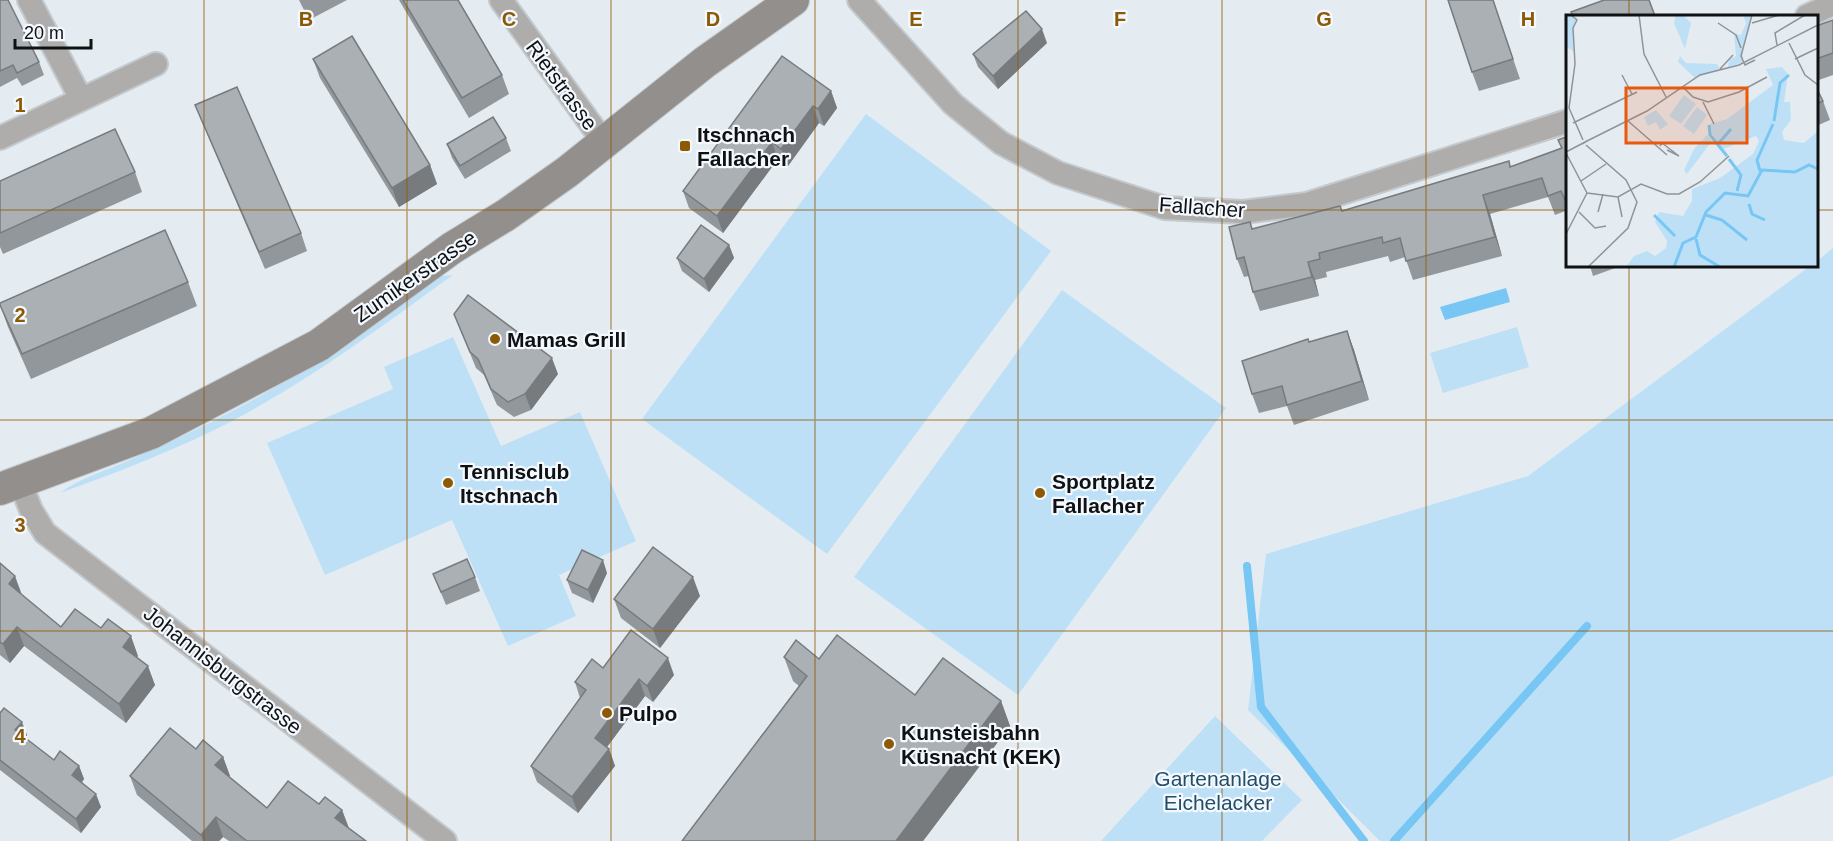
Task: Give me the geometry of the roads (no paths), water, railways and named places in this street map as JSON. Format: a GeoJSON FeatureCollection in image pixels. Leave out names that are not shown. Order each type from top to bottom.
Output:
{"type":"FeatureCollection","features":[{"type":"Feature","properties":{"kind":"main road","name":"Zumikerstrasse"},"geometry":{"type":"LineString","coordinates":[[10,485],[151,433],[319,345],[452,248],[567,172],[603,141],[705,62],[793,0]]}},
{"type":"Feature","properties":{"kind":"street"},"geometry":{"type":"LineString","coordinates":[[29,0],[81,99]]}},
{"type":"Feature","properties":{"kind":"street","name":"Rietstrasse"},"geometry":{"type":"LineString","coordinates":[[501,0],[603,141]]}},
{"type":"Feature","properties":{"kind":"street","name":"Fallacher"},"geometry":{"type":"LineString","coordinates":[[859,0],[953,104],[1001,143],[1058,173],[1165,208],[1243,212],[1306,204],[1566,122]]}},
{"type":"Feature","properties":{"kind":"street"},"geometry":{"type":"LineString","coordinates":[[1809,15],[1833,4]]}},
{"type":"Feature","properties":{"kind":"street"},"geometry":{"type":"LineString","coordinates":[[0,138],[156,64]]}},
{"type":"Feature","properties":{"kind":"street","name":"Johannisburgstrasse"},"geometry":{"type":"LineString","coordinates":[[10,485],[31,510],[45,532],[445,841]]}},
{"type":"Feature","properties":{"kind":"water"},"geometry":{"type":"Polygon","coordinates":[[[1506,288],[1510,302],[1445,320],[1440,307],[1506,288]]]}},
{"type":"Feature","properties":{"kind":"waterway"},"geometry":{"type":"LineString","coordinates":[[1247,566],[1261,707],[1364,841]]}},
{"type":"Feature","properties":{"kind":"waterway"},"geometry":{"type":"LineString","coordinates":[[1394,841],[1587,626]]}},
{"type":"Feature","properties":{"kind":"place","name":"Itschnach Fallacher"},"geometry":{"type":"Point","coordinates":[685,146]}},
{"type":"Feature","properties":{"kind":"place","name":"Mamas Grill"},"geometry":{"type":"Point","coordinates":[495,339]}},
{"type":"Feature","properties":{"kind":"place","name":"Tennisclub Itschnach"},"geometry":{"type":"Point","coordinates":[448,483]}},
{"type":"Feature","properties":{"kind":"place","name":"Sportplatz Fallacher"},"geometry":{"type":"Point","coordinates":[1040,493]}},
{"type":"Feature","properties":{"kind":"place","name":"Pulpo"},"geometry":{"type":"Point","coordinates":[607,713]}},
{"type":"Feature","properties":{"kind":"place","name":"Kunsteisbahn Küsnacht (KEK)"},"geometry":{"type":"Point","coordinates":[889,744]}},
{"type":"Feature","properties":{"kind":"park label","name":"Gartenanlage Eichelacker"},"geometry":{"type":"Point","coordinates":[1218,790]}}]}
